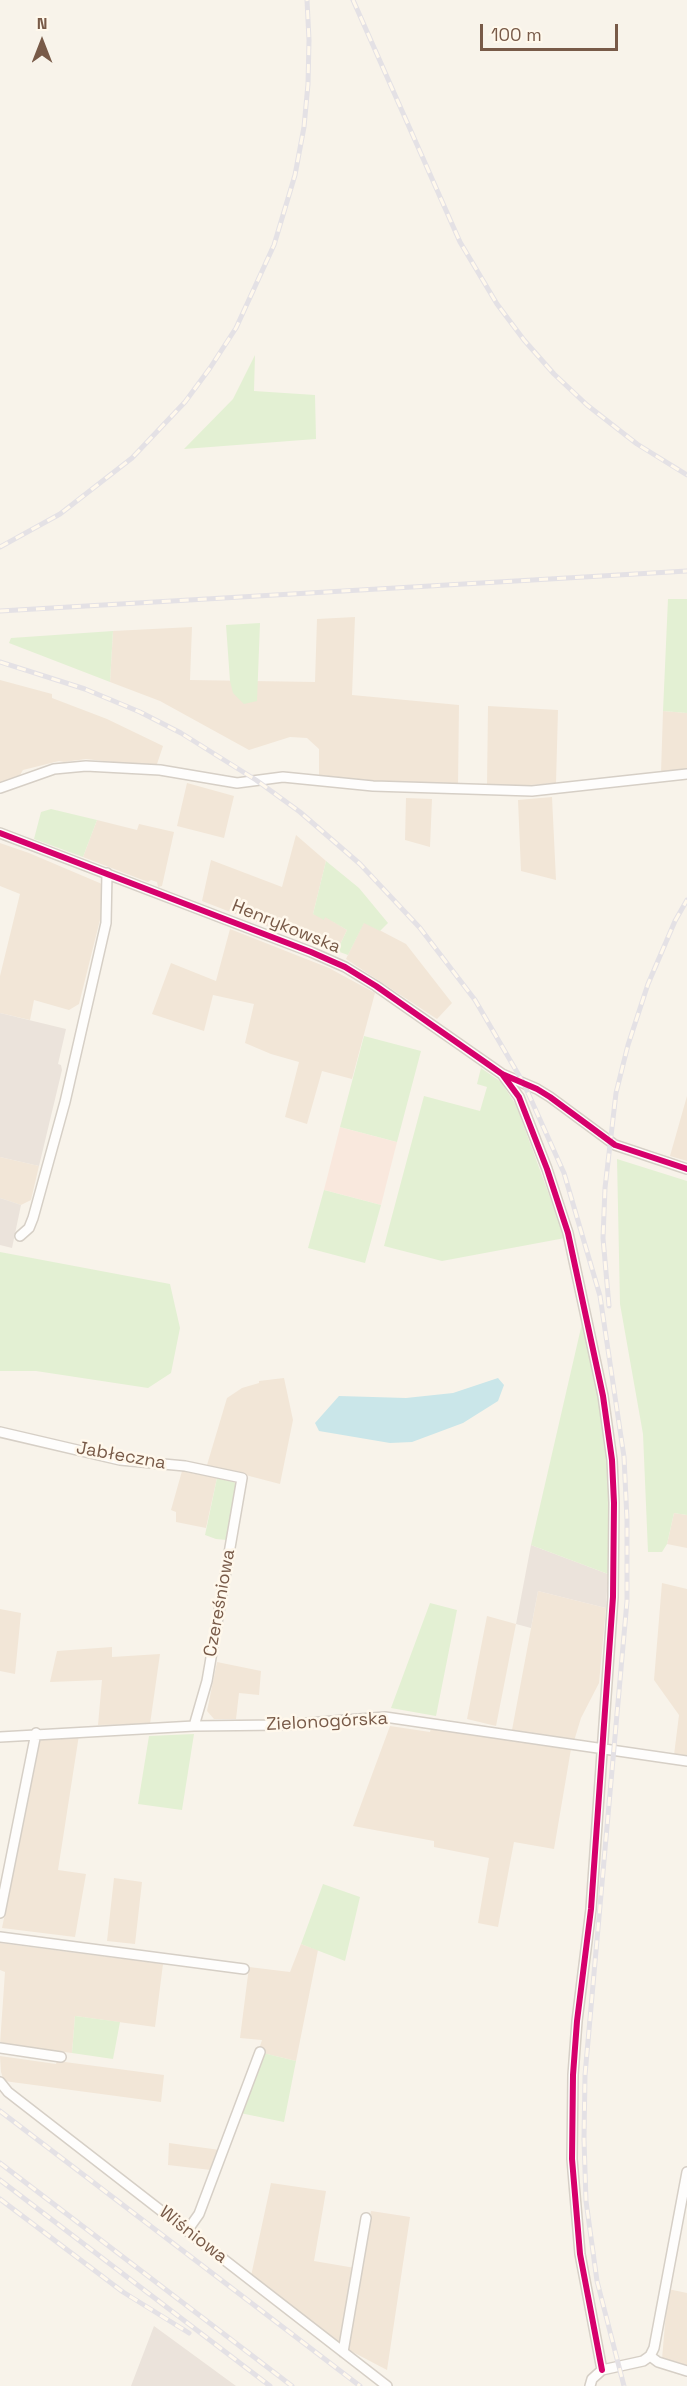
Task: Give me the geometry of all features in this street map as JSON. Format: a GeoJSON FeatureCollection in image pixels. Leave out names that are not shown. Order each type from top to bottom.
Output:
{"type":"FeatureCollection","features":[{"type":"Feature","properties":{"kind":"street"},"geometry":{"type":"LineString","coordinates":[[0,788],[54,769],[86,766],[160,770],[237,783],[282,777],[373,786],[532,791],[687,774]]}},
{"type":"Feature","properties":{"kind":"street","name":"Henrykowska"},"geometry":{"type":"LineString","coordinates":[[0,833],[345,967],[502,1074],[537,1089],[599,1135],[629,1151],[687,1169]]}},
{"type":"Feature","properties":{"kind":"street"},"geometry":{"type":"LineString","coordinates":[[20,1236],[29,1228],[33,1218],[66,1102],[106,923],[107,873]]}},
{"type":"Feature","properties":{"kind":"street"},"geometry":{"type":"LineString","coordinates":[[502,1074],[519,1097],[568,1233],[603,1395],[614,1503],[613,1597],[591,1909],[576,2021],[573,2074],[572,2158],[580,2254],[602,2370]]}},
{"type":"Feature","properties":{"kind":"street","name":"Jabłeczna"},"geometry":{"type":"LineString","coordinates":[[0,1432],[55,1443],[96,1455],[185,1466],[242,1478]]}},
{"type":"Feature","properties":{"kind":"street","name":"Czereśniowa"},"geometry":{"type":"LineString","coordinates":[[194,1726],[207,1681],[242,1478]]}},
{"type":"Feature","properties":{"kind":"street","name":"Zielonogórska"},"geometry":{"type":"LineString","coordinates":[[0,1737],[194,1726],[281,1725],[385,1717],[687,1761]]}},
{"type":"Feature","properties":{"kind":"street"},"geometry":{"type":"LineString","coordinates":[[0,1913],[36,1734]]}},
{"type":"Feature","properties":{"kind":"street"},"geometry":{"type":"LineString","coordinates":[[0,1937],[244,1969]]}},
{"type":"Feature","properties":{"kind":"street"},"geometry":{"type":"LineString","coordinates":[[0,2048],[61,2057]]}},
{"type":"Feature","properties":{"kind":"street"},"geometry":{"type":"LineString","coordinates":[[187,2231],[199,2214],[260,2052]]}},
{"type":"Feature","properties":{"kind":"street","name":"Wiśniowa"},"geometry":{"type":"LineString","coordinates":[[0,2082],[8,2092],[387,2386]]}},
{"type":"Feature","properties":{"kind":"street"},"geometry":{"type":"LineString","coordinates":[[590,2386],[592,2379],[602,2370],[643,2361],[650,2356],[654,2348],[687,2172]]}},
{"type":"Feature","properties":{"kind":"street"},"geometry":{"type":"LineString","coordinates":[[343,2352],[366,2217]]}},
{"type":"Feature","properties":{"kind":"street"},"geometry":{"type":"LineString","coordinates":[[650,2356],[658,2362],[687,2371]]}},
{"type":"Feature","properties":{"kind":"shaded area"},"geometry":{"type":"Polygon","coordinates":[[[355,617],[352,695],[459,705],[458,786],[406,784],[319,775],[319,749],[307,738],[290,737],[249,750],[160,701],[110,682],[113,631],[192,627],[190,680],[315,682],[317,619],[355,617]]]}},
{"type":"Feature","properties":{"kind":"shaded area"},"geometry":{"type":"Polygon","coordinates":[[[0,680],[52,694],[52,698],[107,719],[163,746],[156,767],[86,759],[59,761],[23,770],[20,775],[0,783],[0,680]]]}},
{"type":"Feature","properties":{"kind":"shaded area"},"geometry":{"type":"Polygon","coordinates":[[[488,706],[558,710],[556,783],[487,786],[488,706]]]}},
{"type":"Feature","properties":{"kind":"shaded area"},"geometry":{"type":"Polygon","coordinates":[[[663,711],[687,713],[687,769],[661,773],[663,711]]]}},
{"type":"Feature","properties":{"kind":"shaded area"},"geometry":{"type":"Polygon","coordinates":[[[187,783],[234,796],[224,838],[177,826],[187,783]]]}},
{"type":"Feature","properties":{"kind":"shaded area"},"geometry":{"type":"Polygon","coordinates":[[[552,797],[556,880],[521,871],[518,800],[552,797]]]}},
{"type":"Feature","properties":{"kind":"shaded area"},"geometry":{"type":"Polygon","coordinates":[[[406,798],[432,799],[430,847],[405,840],[406,798]]]}},
{"type":"Feature","properties":{"kind":"shaded area"},"geometry":{"type":"Polygon","coordinates":[[[97,820],[137,830],[139,824],[174,832],[162,886],[158,887],[157,882],[151,880],[148,882],[83,857],[97,820]]]}},
{"type":"Feature","properties":{"kind":"shaded area"},"geometry":{"type":"Polygon","coordinates":[[[296,835],[326,861],[313,914],[325,916],[347,930],[336,953],[202,901],[211,860],[282,887],[296,835]]]}},
{"type":"Feature","properties":{"kind":"shaded area"},"geometry":{"type":"Polygon","coordinates":[[[0,843],[102,884],[104,904],[79,1004],[69,1010],[34,1000],[30,1020],[0,1013],[0,976],[20,894],[0,886],[0,843]]]}},
{"type":"Feature","properties":{"kind":"shaded area"},"geometry":{"type":"Polygon","coordinates":[[[364,922],[406,944],[452,1003],[437,1019],[346,959],[364,922]]]}},
{"type":"Feature","properties":{"kind":"shaded area"},"geometry":{"type":"Polygon","coordinates":[[[230,929],[329,968],[375,993],[352,1079],[322,1071],[307,1124],[285,1117],[299,1062],[245,1043],[254,1004],[213,995],[204,1031],[152,1014],[171,963],[216,981],[230,929]]]}},
{"type":"Feature","properties":{"kind":"shaded area"},"geometry":{"type":"Polygon","coordinates":[[[0,1013],[66,1029],[58,1064],[61,1065],[62,1070],[39,1166],[0,1157],[0,1013]]]}},
{"type":"Feature","properties":{"kind":"shaded area"},"geometry":{"type":"Polygon","coordinates":[[[687,1096],[687,1161],[670,1156],[687,1096]]]}},
{"type":"Feature","properties":{"kind":"shaded area"},"geometry":{"type":"Polygon","coordinates":[[[340,1127],[397,1142],[381,1205],[324,1190],[340,1127]]]}},
{"type":"Feature","properties":{"kind":"shaded area"},"geometry":{"type":"Polygon","coordinates":[[[0,1157],[39,1166],[31,1200],[21,1205],[0,1198],[0,1157]]]}},
{"type":"Feature","properties":{"kind":"shaded area"},"geometry":{"type":"Polygon","coordinates":[[[0,1198],[21,1205],[12,1248],[0,1245],[0,1198]]]}},
{"type":"Feature","properties":{"kind":"shaded area"},"geometry":{"type":"Polygon","coordinates":[[[284,1378],[293,1420],[280,1484],[207,1465],[227,1398],[259,1381],[284,1378]]]}},
{"type":"Feature","properties":{"kind":"shaded area"},"geometry":{"type":"Polygon","coordinates":[[[182,1471],[217,1478],[206,1528],[176,1522],[176,1512],[171,1510],[182,1471]]]}},
{"type":"Feature","properties":{"kind":"shaded area"},"geometry":{"type":"Polygon","coordinates":[[[674,1513],[687,1515],[687,1548],[667,1544],[674,1513]]]}},
{"type":"Feature","properties":{"kind":"shaded area"},"geometry":{"type":"Polygon","coordinates":[[[531,1545],[608,1574],[606,1608],[538,1591],[531,1628],[516,1624],[531,1545]]]}},
{"type":"Feature","properties":{"kind":"shaded area"},"geometry":{"type":"Polygon","coordinates":[[[662,1583],[687,1589],[687,1757],[674,1755],[679,1715],[654,1680],[662,1583]]]}},
{"type":"Feature","properties":{"kind":"shaded area"},"geometry":{"type":"Polygon","coordinates":[[[538,1591],[606,1608],[599,1683],[581,1718],[574,1741],[512,1730],[538,1591]]]}},
{"type":"Feature","properties":{"kind":"shaded area"},"geometry":{"type":"Polygon","coordinates":[[[0,1609],[21,1613],[15,1674],[0,1671],[0,1609]]]}},
{"type":"Feature","properties":{"kind":"shaded area"},"geometry":{"type":"Polygon","coordinates":[[[487,1616],[516,1624],[496,1726],[467,1719],[487,1616]]]}},
{"type":"Feature","properties":{"kind":"shaded area"},"geometry":{"type":"Polygon","coordinates":[[[112,1647],[112,1657],[160,1654],[150,1724],[98,1725],[102,1680],[50,1682],[57,1651],[112,1647]]]}},
{"type":"Feature","properties":{"kind":"shaded area"},"geometry":{"type":"Polygon","coordinates":[[[217,1662],[261,1671],[259,1695],[239,1693],[236,1719],[214,1719],[207,1711],[217,1662]]]}},
{"type":"Feature","properties":{"kind":"shaded area"},"geometry":{"type":"Polygon","coordinates":[[[390,1726],[430,1732],[431,1728],[571,1749],[554,1849],[514,1842],[498,1927],[478,1923],[489,1858],[434,1847],[434,1841],[353,1826],[390,1726]]]}},
{"type":"Feature","properties":{"kind":"shaded area"},"geometry":{"type":"Polygon","coordinates":[[[45,1735],[79,1735],[58,1870],[86,1874],[75,1937],[2,1928],[40,1741],[45,1735]]]}},
{"type":"Feature","properties":{"kind":"shaded area"},"geometry":{"type":"Polygon","coordinates":[[[114,1878],[142,1882],[135,1944],[107,1941],[114,1878]]]}},
{"type":"Feature","properties":{"kind":"shaded area"},"geometry":{"type":"Polygon","coordinates":[[[0,1943],[163,1964],[155,2027],[75,2016],[72,2053],[0,2044],[5,1972],[0,1970],[0,1943]]]}},
{"type":"Feature","properties":{"kind":"shaded area"},"geometry":{"type":"Polygon","coordinates":[[[301,1944],[318,1950],[296,2061],[258,2052],[262,2040],[240,2038],[249,1967],[290,1972],[301,1944]]]}},
{"type":"Feature","properties":{"kind":"shaded area"},"geometry":{"type":"Polygon","coordinates":[[[0,2056],[164,2075],[161,2102],[4,2081],[0,2056]]]}},
{"type":"Feature","properties":{"kind":"shaded area"},"geometry":{"type":"Polygon","coordinates":[[[169,2143],[220,2150],[211,2170],[168,2165],[169,2143]]]}},
{"type":"Feature","properties":{"kind":"shaded area"},"geometry":{"type":"Polygon","coordinates":[[[271,2183],[326,2191],[314,2261],[355,2268],[343,2347],[251,2276],[271,2183]]]}},
{"type":"Feature","properties":{"kind":"shaded area"},"geometry":{"type":"Polygon","coordinates":[[[371,2211],[410,2217],[387,2370],[347,2349],[368,2217],[371,2211]]]}},
{"type":"Feature","properties":{"kind":"shaded area"},"geometry":{"type":"Polygon","coordinates":[[[668,2289],[687,2293],[687,2368],[662,2359],[668,2289]]]}},
{"type":"Feature","properties":{"kind":"shaded area"},"geometry":{"type":"Polygon","coordinates":[[[154,2326],[236,2386],[131,2386],[154,2326]]]}},
{"type":"Feature","properties":{"kind":"green space"},"geometry":{"type":"Polygon","coordinates":[[[255,355],[254,391],[315,395],[316,439],[184,449],[233,399],[255,355]]]}},
{"type":"Feature","properties":{"kind":"green space"},"geometry":{"type":"Polygon","coordinates":[[[668,599],[687,599],[687,713],[663,711],[668,599]]]}},
{"type":"Feature","properties":{"kind":"green space"},"geometry":{"type":"Polygon","coordinates":[[[260,623],[257,701],[244,704],[233,693],[230,681],[226,625],[260,623]]]}},
{"type":"Feature","properties":{"kind":"green space"},"geometry":{"type":"Polygon","coordinates":[[[113,631],[110,682],[9,643],[11,638],[113,631]]]}},
{"type":"Feature","properties":{"kind":"green space"},"geometry":{"type":"Polygon","coordinates":[[[51,809],[97,820],[83,857],[34,839],[41,812],[51,809]]]}},
{"type":"Feature","properties":{"kind":"green space"},"geometry":{"type":"Polygon","coordinates":[[[326,861],[359,888],[388,923],[380,931],[364,923],[348,955],[337,951],[347,930],[325,917],[324,920],[313,914],[326,861]]]}},
{"type":"Feature","properties":{"kind":"green space"},"geometry":{"type":"Polygon","coordinates":[[[364,1036],[421,1051],[397,1142],[340,1127],[364,1036]]]}},
{"type":"Feature","properties":{"kind":"green space"},"geometry":{"type":"Polygon","coordinates":[[[481,1068],[501,1082],[516,1105],[565,1238],[442,1261],[384,1246],[424,1096],[480,1111],[487,1087],[477,1084],[481,1068]]]}},
{"type":"Feature","properties":{"kind":"green space"},"geometry":{"type":"Polygon","coordinates":[[[617,1159],[687,1181],[687,1515],[674,1513],[667,1544],[662,1552],[648,1552],[643,1434],[620,1304],[617,1159]]]}},
{"type":"Feature","properties":{"kind":"green space"},"geometry":{"type":"Polygon","coordinates":[[[324,1190],[381,1205],[365,1263],[308,1248],[324,1190]]]}},
{"type":"Feature","properties":{"kind":"green space"},"geometry":{"type":"Polygon","coordinates":[[[0,1252],[170,1284],[180,1328],[171,1373],[148,1388],[36,1371],[0,1371],[0,1252]]]}},
{"type":"Feature","properties":{"kind":"green space"},"geometry":{"type":"Polygon","coordinates":[[[583,1319],[607,1441],[611,1494],[608,1574],[531,1545],[583,1319]]]}},
{"type":"Feature","properties":{"kind":"green space"},"geometry":{"type":"Polygon","coordinates":[[[217,1478],[237,1483],[227,1540],[205,1535],[217,1478]]]}},
{"type":"Feature","properties":{"kind":"green space"},"geometry":{"type":"Polygon","coordinates":[[[430,1603],[457,1610],[436,1716],[391,1708],[430,1603]]]}},
{"type":"Feature","properties":{"kind":"green space"},"geometry":{"type":"Polygon","coordinates":[[[194,1734],[182,1810],[138,1804],[149,1736],[194,1734]]]}},
{"type":"Feature","properties":{"kind":"green space"},"geometry":{"type":"Polygon","coordinates":[[[323,1884],[360,1897],[345,1961],[301,1944],[323,1884]]]}},
{"type":"Feature","properties":{"kind":"green space"},"geometry":{"type":"Polygon","coordinates":[[[75,2016],[120,2022],[113,2059],[72,2053],[75,2016]]]}},
{"type":"Feature","properties":{"kind":"green space"},"geometry":{"type":"Polygon","coordinates":[[[263,2053],[296,2061],[284,2122],[240,2113],[263,2053]]]}},
{"type":"Feature","properties":{"kind":"water"},"geometry":{"type":"Polygon","coordinates":[[[498,1378],[504,1385],[498,1401],[463,1423],[412,1442],[390,1443],[319,1431],[315,1423],[339,1396],[406,1398],[453,1393],[498,1378]]]}},
{"type":"Feature","properties":{"kind":"railway"},"geometry":{"type":"LineString","coordinates":[[0,547],[60,514],[132,458],[185,402],[236,328],[274,245],[295,175],[304,127],[308,84],[307,0]]}},
{"type":"Feature","properties":{"kind":"railway"},"geometry":{"type":"LineString","coordinates":[[353,0],[460,242],[497,304],[554,374],[587,405],[637,444],[687,475]]}},
{"type":"Feature","properties":{"kind":"railway"},"geometry":{"type":"LineString","coordinates":[[0,611],[687,571]]}},
{"type":"Feature","properties":{"kind":"railway"},"geometry":{"type":"LineString","coordinates":[[0,662],[85,689],[140,712],[181,733],[256,780],[300,812],[360,864],[420,928],[475,1000],[524,1084],[564,1173],[600,1296],[624,1457],[627,1601],[585,2075],[584,2139],[586,2201],[597,2281],[624,2386]]}},
{"type":"Feature","properties":{"kind":"railway"},"geometry":{"type":"LineString","coordinates":[[609,1306],[603,1238],[605,1188],[616,1093],[628,1045],[648,984],[675,921],[687,900]]}},
{"type":"Feature","properties":{"kind":"railway"},"geometry":{"type":"LineString","coordinates":[[0,2111],[360,2386]]}},
{"type":"Feature","properties":{"kind":"railway"},"geometry":{"type":"LineString","coordinates":[[0,2163],[292,2386]]}},
{"type":"Feature","properties":{"kind":"railway"},"geometry":{"type":"LineString","coordinates":[[0,2180],[270,2386]]}},
{"type":"Feature","properties":{"kind":"railway"},"geometry":{"type":"LineString","coordinates":[[0,2199],[123,2292],[189,2333]]}},
{"type":"Feature","properties":{"kind":"cycle path"},"geometry":{"type":"LineString","coordinates":[[0,833],[345,967],[502,1074],[550,1097],[615,1145],[687,1169]]}},
{"type":"Feature","properties":{"kind":"cycle path"},"geometry":{"type":"LineString","coordinates":[[502,1074],[519,1097],[547,1169],[568,1233],[603,1396],[612,1460],[613,1597],[591,1909],[577,2021],[573,2075],[572,2159],[580,2254],[602,2370]]}}]}
